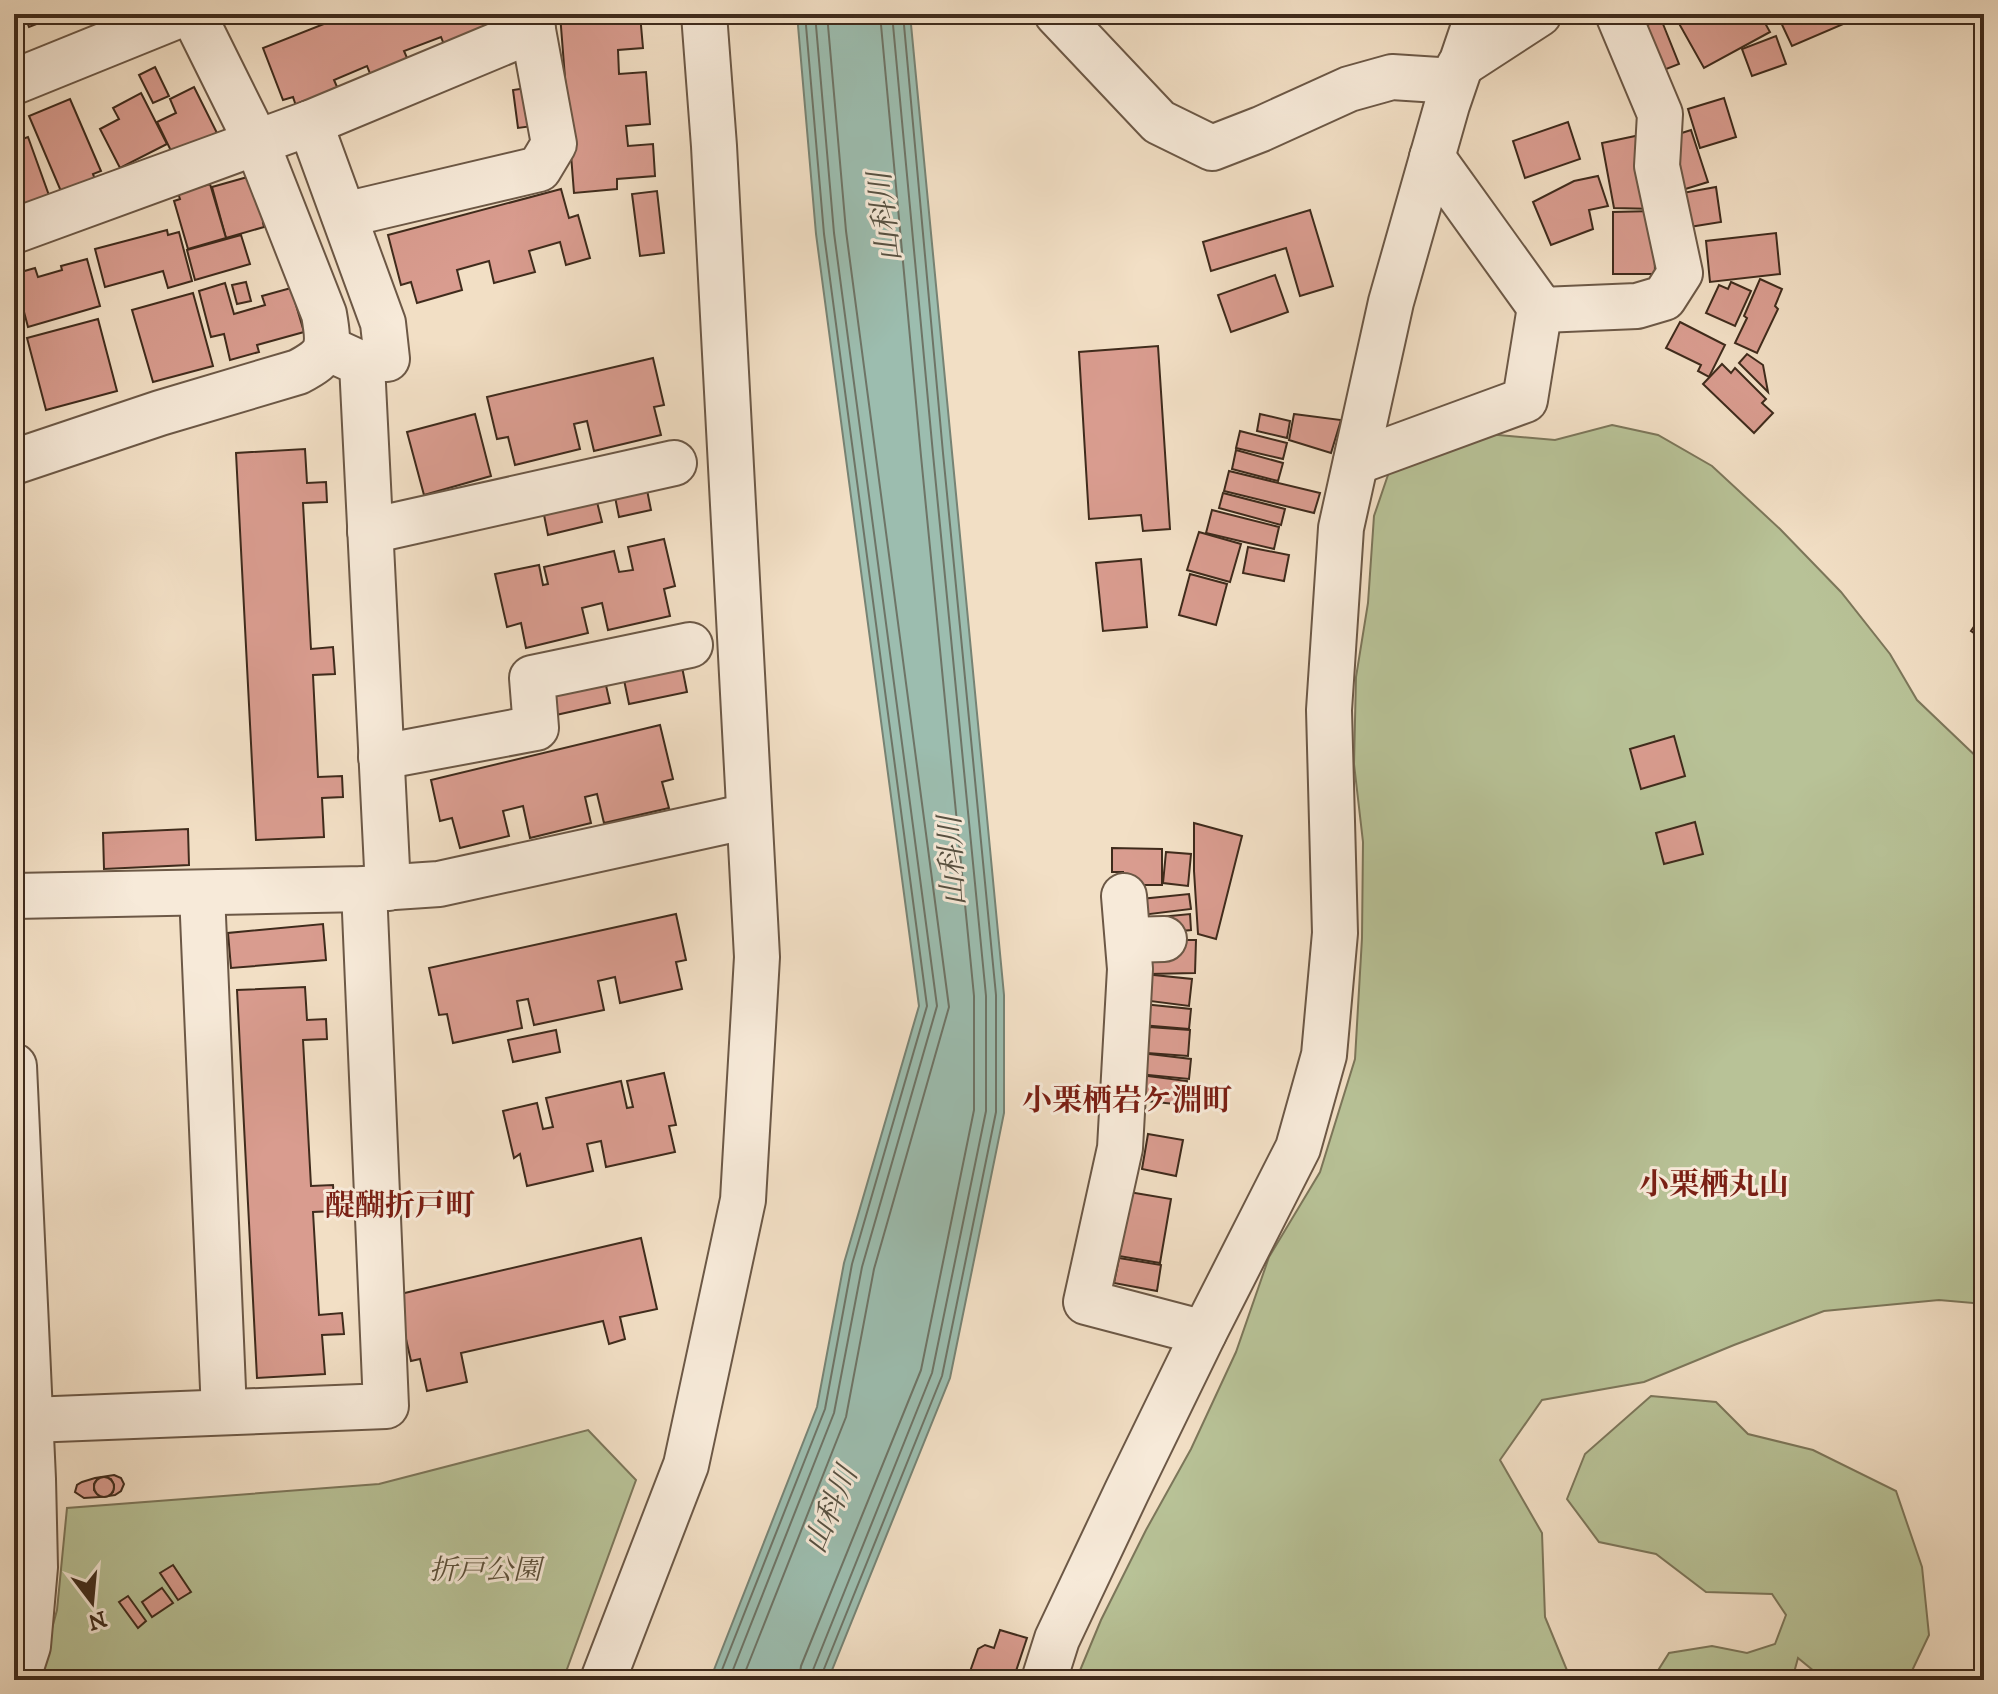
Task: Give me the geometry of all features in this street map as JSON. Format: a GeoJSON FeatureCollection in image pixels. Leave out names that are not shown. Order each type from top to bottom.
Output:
{"type":"FeatureCollection","features":[{"type":"Feature","properties":{"kind":"street"},"geometry":{"type":"LineString","coordinates":[[14,82],[182,14]]}},
{"type":"Feature","properties":{"kind":"street"},"geometry":{"type":"LineString","coordinates":[[14,462],[160,413],[298,372],[316,363],[327,348],[324,314],[256,141],[193,14]]}},
{"type":"Feature","properties":{"kind":"street"},"geometry":{"type":"LineString","coordinates":[[603,1680],[686,1465],[743,1200],[757,957],[714,146],[704,14]]}},
{"type":"Feature","properties":{"kind":"street"},"geometry":{"type":"LineString","coordinates":[[1057,14],[1159,122],[1212,148],[1349,89],[1392,77],[1456,74],[1539,14]]}},
{"type":"Feature","properties":{"kind":"street"},"geometry":{"type":"LineString","coordinates":[[1044,1680],[1057,1639],[1204,1333],[1298,1148],[1324,1055],[1335,933],[1329,710],[1341,528],[1391,302],[1456,74],[1478,14]]}},
{"type":"Feature","properties":{"kind":"street"},"geometry":{"type":"LineString","coordinates":[[1432,157],[1542,310],[1637,306],[1664,298],[1680,273],[1657,166],[1660,114],[1618,14]]}},
{"type":"Feature","properties":{"kind":"street"},"geometry":{"type":"LineString","coordinates":[[14,231],[310,123],[531,22],[554,144],[539,169],[344,215]]}},
{"type":"Feature","properties":{"kind":"street"},"geometry":{"type":"LineString","coordinates":[[310,123],[383,323],[387,359]]}},
{"type":"Feature","properties":{"kind":"street"},"geometry":{"type":"LineString","coordinates":[[1356,462],[1525,400],[1540,307]]}},
{"type":"Feature","properties":{"kind":"street"},"geometry":{"type":"LineString","coordinates":[[30,1420],[386,1406],[376,889],[381,757],[362,364],[327,348]]}},
{"type":"Feature","properties":{"kind":"street"},"geometry":{"type":"LineString","coordinates":[[370,531],[674,463]]}},
{"type":"Feature","properties":{"kind":"street"},"geometry":{"type":"LineString","coordinates":[[381,757],[536,728],[532,678],[690,645]]}},
{"type":"Feature","properties":{"kind":"street"},"geometry":{"type":"LineString","coordinates":[[14,896],[376,889],[439,884],[749,816]]}},
{"type":"Feature","properties":{"kind":"street"},"geometry":{"type":"LineString","coordinates":[[202,893],[224,1412]]}},
{"type":"Feature","properties":{"kind":"street"},"geometry":{"type":"LineString","coordinates":[[1124,896],[1146,939],[1130,969],[1120,1148],[1086,1302],[1204,1333]]}},
{"type":"Feature","properties":{"kind":"street"},"geometry":{"type":"LineString","coordinates":[[14,1066],[35,1567],[22,1612],[28,1646],[17,1680]]}},
{"type":"Feature","properties":{"kind":"green space"},"geometry":{"type":"Polygon","coordinates":[[[1612,425],[1658,435],[1712,466],[1780,529],[1841,592],[1890,654],[1917,700],[1984,764],[1984,1304],[1939,1300],[1824,1311],[1644,1382],[1542,1400],[1500,1460],[1542,1533],[1545,1617],[1571,1680],[1076,1680],[1101,1620],[1191,1449],[1236,1352],[1269,1257],[1320,1172],[1355,1059],[1362,938],[1363,842],[1354,764],[1356,677],[1368,603],[1374,516],[1389,472],[1487,434],[1555,440],[1612,425]]]}},
{"type":"Feature","properties":{"kind":"green space"},"geometry":{"type":"Polygon","coordinates":[[[1651,1396],[1716,1402],[1748,1434],[1813,1450],[1896,1491],[1922,1567],[1929,1635],[1910,1675],[1820,1676],[1798,1658],[1792,1680],[1652,1680],[1669,1653],[1712,1646],[1747,1653],[1775,1644],[1786,1615],[1772,1594],[1706,1592],[1656,1554],[1599,1542],[1567,1499],[1585,1454],[1651,1396]]]}},
{"type":"Feature","properties":{"kind":"green space","name":"折戸公園"},"geometry":{"type":"Polygon","coordinates":[[[588,1430],[636,1480],[563,1680],[38,1680],[57,1610],[67,1508],[379,1484],[588,1430]]]}},
{"type":"Feature","properties":{"kind":"water","name":"山科川"},"geometry":{"type":"Polygon","coordinates":[[[797,14],[910,14],[1004,995],[1004,1113],[950,1378],[828,1680],[710,1680],[817,1407],[844,1263],[919,1006],[816,234],[797,14]]]}},
{"type":"Feature","properties":{"kind":"building"},"geometry":{"type":"Polygon","coordinates":[[[24,14],[62,14],[29,27],[24,14]]]}},
{"type":"Feature","properties":{"kind":"building"},"geometry":{"type":"Polygon","coordinates":[[[349,14],[495,15],[484,20],[488,30],[445,47],[441,37],[404,51],[408,60],[371,76],[367,66],[334,80],[338,89],[296,106],[293,97],[283,100],[263,48],[349,14]]]}},
{"type":"Feature","properties":{"kind":"building"},"geometry":{"type":"Polygon","coordinates":[[[560,14],[640,14],[643,48],[618,50],[619,74],[646,72],[650,124],[626,126],[628,146],[653,144],[655,176],[617,179],[617,189],[574,193],[560,14]]]}},
{"type":"Feature","properties":{"kind":"building"},"geometry":{"type":"Polygon","coordinates":[[[1688,14],[1760,14],[1770,32],[1704,68],[1677,20],[1688,14]]]}},
{"type":"Feature","properties":{"kind":"building"},"geometry":{"type":"Polygon","coordinates":[[[1777,14],[1853,14],[1855,19],[1792,46],[1777,14]]]}},
{"type":"Feature","properties":{"kind":"building"},"geometry":{"type":"Polygon","coordinates":[[[1661,19],[1679,64],[1651,75],[1633,31],[1661,19]]]}},
{"type":"Feature","properties":{"kind":"building"},"geometry":{"type":"Polygon","coordinates":[[[1776,36],[1786,64],[1752,76],[1742,49],[1776,36]]]}},
{"type":"Feature","properties":{"kind":"building"},"geometry":{"type":"Polygon","coordinates":[[[155,67],[169,96],[153,103],[139,75],[155,67]]]}},
{"type":"Feature","properties":{"kind":"building"},"geometry":{"type":"Polygon","coordinates":[[[194,87],[217,133],[173,155],[157,122],[176,113],[170,99],[194,87]]]}},
{"type":"Feature","properties":{"kind":"building"},"geometry":{"type":"Polygon","coordinates":[[[527,88],[533,126],[518,128],[513,90],[527,88]]]}},
{"type":"Feature","properties":{"kind":"building"},"geometry":{"type":"Polygon","coordinates":[[[141,93],[167,144],[120,168],[100,129],[119,119],[113,108],[141,93]]]}},
{"type":"Feature","properties":{"kind":"building"},"geometry":{"type":"Polygon","coordinates":[[[1724,98],[1736,137],[1700,148],[1688,109],[1724,98]]]}},
{"type":"Feature","properties":{"kind":"building"},"geometry":{"type":"Polygon","coordinates":[[[70,99],[101,171],[93,174],[96,182],[63,196],[29,116],[70,99]]]}},
{"type":"Feature","properties":{"kind":"building"},"geometry":{"type":"Polygon","coordinates":[[[1568,122],[1580,159],[1525,178],[1513,141],[1568,122]]]}},
{"type":"Feature","properties":{"kind":"building"},"geometry":{"type":"Polygon","coordinates":[[[1691,130],[1708,182],[1679,191],[1663,139],[1691,130]]]}},
{"type":"Feature","properties":{"kind":"building"},"geometry":{"type":"Polygon","coordinates":[[[1640,135],[1656,209],[1614,208],[1602,143],[1640,135]]]}},
{"type":"Feature","properties":{"kind":"building"},"geometry":{"type":"Polygon","coordinates":[[[28,137],[51,201],[14,214],[14,142],[28,137]]]}},
{"type":"Feature","properties":{"kind":"building"},"geometry":{"type":"Polygon","coordinates":[[[251,176],[269,221],[263,223],[264,227],[226,238],[212,187],[251,176]]]}},
{"type":"Feature","properties":{"kind":"building"},"geometry":{"type":"Polygon","coordinates":[[[1598,176],[1608,206],[1589,210],[1593,229],[1551,245],[1533,202],[1574,181],[1598,176]]]}},
{"type":"Feature","properties":{"kind":"building"},"geometry":{"type":"Polygon","coordinates":[[[210,184],[226,238],[188,249],[174,201],[180,199],[178,193],[210,184]]]}},
{"type":"Feature","properties":{"kind":"building"},"geometry":{"type":"Polygon","coordinates":[[[1716,187],[1721,222],[1683,228],[1677,194],[1716,187]]]}},
{"type":"Feature","properties":{"kind":"building"},"geometry":{"type":"Polygon","coordinates":[[[561,189],[569,218],[578,215],[590,258],[566,265],[560,242],[529,251],[535,272],[494,283],[489,261],[457,270],[462,290],[417,303],[411,282],[401,285],[388,235],[561,189]]]}},
{"type":"Feature","properties":{"kind":"building"},"geometry":{"type":"Polygon","coordinates":[[[657,191],[664,253],[640,256],[632,194],[657,191]]]}},
{"type":"Feature","properties":{"kind":"building"},"geometry":{"type":"Polygon","coordinates":[[[1310,210],[1333,286],[1300,296],[1286,248],[1211,271],[1203,242],[1310,210]]]}},
{"type":"Feature","properties":{"kind":"building"},"geometry":{"type":"Polygon","coordinates":[[[1654,211],[1655,274],[1613,274],[1613,212],[1654,211]]]}},
{"type":"Feature","properties":{"kind":"building"},"geometry":{"type":"Polygon","coordinates":[[[167,230],[168,235],[179,232],[192,281],[168,288],[163,271],[105,287],[95,249],[167,230]]]}},
{"type":"Feature","properties":{"kind":"building"},"geometry":{"type":"Polygon","coordinates":[[[1776,233],[1780,274],[1710,282],[1706,241],[1776,233]]]}},
{"type":"Feature","properties":{"kind":"building"},"geometry":{"type":"Polygon","coordinates":[[[241,235],[250,264],[195,280],[187,250],[241,235]]]}},
{"type":"Feature","properties":{"kind":"building"},"geometry":{"type":"Polygon","coordinates":[[[87,259],[100,306],[28,327],[14,274],[35,268],[38,277],[87,259]]]}},
{"type":"Feature","properties":{"kind":"building"},"geometry":{"type":"Polygon","coordinates":[[[1275,275],[1288,312],[1231,332],[1218,295],[1275,275]]]}},
{"type":"Feature","properties":{"kind":"building"},"geometry":{"type":"Polygon","coordinates":[[[1760,279],[1782,289],[1775,306],[1778,309],[1757,353],[1735,343],[1760,279]]]}},
{"type":"Feature","properties":{"kind":"building"},"geometry":{"type":"Polygon","coordinates":[[[246,282],[251,301],[237,304],[232,285],[246,282]]]}},
{"type":"Feature","properties":{"kind":"building"},"geometry":{"type":"Polygon","coordinates":[[[1731,282],[1751,291],[1735,326],[1706,313],[1719,285],[1728,289],[1731,282]]]}},
{"type":"Feature","properties":{"kind":"building"},"geometry":{"type":"Polygon","coordinates":[[[225,283],[234,314],[265,305],[262,296],[291,288],[304,332],[257,345],[259,352],[230,360],[224,334],[211,337],[199,291],[225,283]]]}},
{"type":"Feature","properties":{"kind":"building"},"geometry":{"type":"Polygon","coordinates":[[[193,293],[213,366],[153,382],[132,310],[193,293]]]}},
{"type":"Feature","properties":{"kind":"building"},"geometry":{"type":"Polygon","coordinates":[[[98,319],[117,391],[46,410],[27,338],[98,319]]]}},
{"type":"Feature","properties":{"kind":"building"},"geometry":{"type":"Polygon","coordinates":[[[1680,322],[1725,345],[1709,377],[1698,371],[1701,365],[1666,348],[1680,322]]]}},
{"type":"Feature","properties":{"kind":"building"},"geometry":{"type":"Polygon","coordinates":[[[1158,346],[1170,529],[1143,531],[1141,515],[1089,519],[1079,352],[1158,346]]]}},
{"type":"Feature","properties":{"kind":"building"},"geometry":{"type":"Polygon","coordinates":[[[1747,354],[1763,365],[1768,392],[1739,363],[1747,354]]]}},
{"type":"Feature","properties":{"kind":"building"},"geometry":{"type":"Polygon","coordinates":[[[653,358],[664,405],[654,407],[661,435],[594,451],[587,421],[574,424],[580,449],[515,465],[508,437],[497,439],[487,397],[653,358]]]}},
{"type":"Feature","properties":{"kind":"building"},"geometry":{"type":"Polygon","coordinates":[[[1722,364],[1731,373],[1735,368],[1766,399],[1762,403],[1773,413],[1754,433],[1703,384],[1722,364]]]}},
{"type":"Feature","properties":{"kind":"building"},"geometry":{"type":"Polygon","coordinates":[[[475,414],[491,476],[424,495],[407,432],[475,414]]]}},
{"type":"Feature","properties":{"kind":"building"},"geometry":{"type":"Polygon","coordinates":[[[1260,414],[1290,421],[1287,438],[1257,431],[1260,414]]]}},
{"type":"Feature","properties":{"kind":"building"},"geometry":{"type":"Polygon","coordinates":[[[1294,414],[1341,420],[1331,453],[1289,440],[1294,414]]]}},
{"type":"Feature","properties":{"kind":"building"},"geometry":{"type":"Polygon","coordinates":[[[1240,431],[1287,443],[1283,459],[1236,448],[1240,431]]]}},
{"type":"Feature","properties":{"kind":"building"},"geometry":{"type":"Polygon","coordinates":[[[305,449],[307,483],[326,482],[327,502],[303,503],[311,649],[333,647],[335,674],[313,675],[318,777],[342,776],[343,797],[322,798],[324,837],[256,840],[236,453],[305,449]]]}},
{"type":"Feature","properties":{"kind":"building"},"geometry":{"type":"Polygon","coordinates":[[[1236,450],[1283,463],[1278,481],[1232,469],[1236,450]]]}},
{"type":"Feature","properties":{"kind":"building"},"geometry":{"type":"Polygon","coordinates":[[[1229,471],[1320,493],[1314,513],[1224,491],[1229,471]]]}},
{"type":"Feature","properties":{"kind":"building"},"geometry":{"type":"Polygon","coordinates":[[[647,490],[651,510],[619,517],[615,497],[647,490]]]}},
{"type":"Feature","properties":{"kind":"building"},"geometry":{"type":"Polygon","coordinates":[[[1223,493],[1285,509],[1281,525],[1219,508],[1223,493]]]}},
{"type":"Feature","properties":{"kind":"building"},"geometry":{"type":"Polygon","coordinates":[[[596,498],[602,522],[548,535],[543,510],[596,498]]]}},
{"type":"Feature","properties":{"kind":"building"},"geometry":{"type":"Polygon","coordinates":[[[1212,510],[1279,527],[1274,549],[1206,533],[1212,510]]]}},
{"type":"Feature","properties":{"kind":"building"},"geometry":{"type":"Polygon","coordinates":[[[1199,532],[1241,544],[1230,582],[1187,570],[1199,532]]]}},
{"type":"Feature","properties":{"kind":"building"},"geometry":{"type":"Polygon","coordinates":[[[664,539],[675,586],[664,589],[670,616],[608,630],[602,603],[582,608],[588,633],[526,648],[521,623],[507,627],[495,574],[539,565],[543,585],[548,584],[544,567],[614,551],[619,572],[633,570],[628,547],[664,539]]]}},
{"type":"Feature","properties":{"kind":"building"},"geometry":{"type":"Polygon","coordinates":[[[1248,547],[1289,555],[1284,581],[1243,573],[1248,547]]]}},
{"type":"Feature","properties":{"kind":"building"},"geometry":{"type":"Polygon","coordinates":[[[1141,559],[1147,627],[1103,631],[1096,563],[1141,559]]]}},
{"type":"Feature","properties":{"kind":"building"},"geometry":{"type":"Polygon","coordinates":[[[1190,574],[1227,584],[1216,625],[1179,615],[1190,574]]]}},
{"type":"Feature","properties":{"kind":"building"},"geometry":{"type":"Polygon","coordinates":[[[1984,612],[1984,640],[1971,631],[1984,612]]]}},
{"type":"Feature","properties":{"kind":"building"},"geometry":{"type":"Polygon","coordinates":[[[682,667],[687,692],[629,704],[624,680],[682,667]]]}},
{"type":"Feature","properties":{"kind":"building"},"geometry":{"type":"Polygon","coordinates":[[[605,681],[610,703],[547,717],[542,695],[605,681]]]}},
{"type":"Feature","properties":{"kind":"building"},"geometry":{"type":"Polygon","coordinates":[[[660,725],[673,779],[662,782],[669,808],[604,823],[597,794],[585,797],[591,823],[530,838],[523,806],[503,811],[509,836],[460,848],[452,818],[440,821],[431,780],[660,725]]]}},
{"type":"Feature","properties":{"kind":"building"},"geometry":{"type":"Polygon","coordinates":[[[1674,736],[1685,776],[1641,789],[1630,749],[1674,736]]]}},
{"type":"Feature","properties":{"kind":"building"},"geometry":{"type":"Polygon","coordinates":[[[1695,822],[1703,854],[1664,864],[1656,833],[1695,822]]]}},
{"type":"Feature","properties":{"kind":"building"},"geometry":{"type":"Polygon","coordinates":[[[1194,823],[1242,836],[1216,939],[1198,934],[1194,823]]]}},
{"type":"Feature","properties":{"kind":"building"},"geometry":{"type":"Polygon","coordinates":[[[188,829],[189,865],[104,869],[103,833],[188,829]]]}},
{"type":"Feature","properties":{"kind":"building"},"geometry":{"type":"Polygon","coordinates":[[[1112,848],[1162,849],[1162,885],[1123,885],[1123,872],[1112,872],[1112,848]]]}},
{"type":"Feature","properties":{"kind":"building"},"geometry":{"type":"Polygon","coordinates":[[[1166,852],[1191,854],[1188,886],[1163,883],[1166,852]]]}},
{"type":"Feature","properties":{"kind":"building"},"geometry":{"type":"Polygon","coordinates":[[[1189,894],[1191,909],[1142,915],[1141,899],[1189,894]]]}},
{"type":"Feature","properties":{"kind":"building"},"geometry":{"type":"Polygon","coordinates":[[[676,914],[686,960],[676,962],[682,989],[620,1003],[615,977],[598,981],[604,1010],[534,1025],[528,999],[517,1001],[522,1028],[453,1043],[447,1014],[439,1015],[429,968],[676,914]]]}},
{"type":"Feature","properties":{"kind":"building"},"geometry":{"type":"Polygon","coordinates":[[[1190,914],[1191,930],[1142,935],[1140,919],[1190,914]]]}},
{"type":"Feature","properties":{"kind":"building"},"geometry":{"type":"Polygon","coordinates":[[[323,924],[326,960],[231,968],[228,933],[323,924]]]}},
{"type":"Feature","properties":{"kind":"building"},"geometry":{"type":"Polygon","coordinates":[[[1158,940],[1196,940],[1195,973],[1148,974],[1148,962],[1157,961],[1158,940]]]}},
{"type":"Feature","properties":{"kind":"building"},"geometry":{"type":"Polygon","coordinates":[[[1144,974],[1192,979],[1189,1006],[1142,1000],[1144,974]]]}},
{"type":"Feature","properties":{"kind":"building"},"geometry":{"type":"Polygon","coordinates":[[[305,987],[307,1020],[326,1019],[327,1039],[303,1040],[311,1186],[333,1185],[335,1211],[313,1212],[319,1315],[342,1313],[344,1334],[322,1335],[325,1374],[257,1378],[237,990],[305,987]]]}},
{"type":"Feature","properties":{"kind":"building"},"geometry":{"type":"Polygon","coordinates":[[[1143,1004],[1191,1009],[1189,1029],[1141,1025],[1143,1004]]]}},
{"type":"Feature","properties":{"kind":"building"},"geometry":{"type":"Polygon","coordinates":[[[1149,1027],[1190,1030],[1188,1056],[1147,1053],[1149,1027]]]}},
{"type":"Feature","properties":{"kind":"building"},"geometry":{"type":"Polygon","coordinates":[[[556,1030],[560,1052],[513,1062],[508,1040],[556,1030]]]}},
{"type":"Feature","properties":{"kind":"building"},"geometry":{"type":"Polygon","coordinates":[[[1141,1053],[1191,1059],[1189,1079],[1138,1074],[1141,1053]]]}},
{"type":"Feature","properties":{"kind":"building"},"geometry":{"type":"Polygon","coordinates":[[[664,1073],[676,1125],[669,1126],[675,1152],[606,1167],[601,1141],[587,1144],[593,1171],[527,1186],[520,1154],[514,1158],[503,1111],[537,1103],[543,1129],[553,1127],[546,1098],[621,1081],[627,1108],[633,1107],[627,1081],[664,1073]]]}},
{"type":"Feature","properties":{"kind":"building"},"geometry":{"type":"Polygon","coordinates":[[[1140,1075],[1187,1081],[1184,1105],[1137,1100],[1140,1075]]]}},
{"type":"Feature","properties":{"kind":"building"},"geometry":{"type":"Polygon","coordinates":[[[1148,1134],[1183,1140],[1176,1176],[1142,1169],[1148,1134]]]}},
{"type":"Feature","properties":{"kind":"building"},"geometry":{"type":"Polygon","coordinates":[[[1129,1192],[1171,1199],[1160,1263],[1119,1256],[1129,1192]]]}},
{"type":"Feature","properties":{"kind":"building"},"geometry":{"type":"Polygon","coordinates":[[[641,1238],[657,1309],[620,1317],[625,1339],[609,1344],[603,1321],[461,1353],[467,1382],[427,1391],[420,1359],[411,1361],[396,1295],[641,1238]]]}},
{"type":"Feature","properties":{"kind":"building"},"geometry":{"type":"Polygon","coordinates":[[[1119,1258],[1161,1265],[1157,1291],[1114,1283],[1119,1258]]]}},
{"type":"Feature","properties":{"kind":"building"},"geometry":{"type":"Polygon","coordinates":[[[114,1475],[121,1478],[124,1484],[115,1495],[108,1496],[113,1492],[114,1485],[111,1479],[105,1477],[98,1478],[94,1484],[94,1490],[101,1497],[84,1498],[75,1492],[82,1482],[95,1478],[114,1475]]]}},
{"type":"Feature","properties":{"kind":"building"},"geometry":{"type":"Polygon","coordinates":[[[104,1477],[111,1480],[114,1487],[111,1494],[104,1497],[97,1494],[94,1487],[97,1480],[104,1477]]]}},
{"type":"Feature","properties":{"kind":"building"},"geometry":{"type":"Polygon","coordinates":[[[173,1565],[191,1592],[178,1600],[160,1573],[173,1565]]]}},
{"type":"Feature","properties":{"kind":"building"},"geometry":{"type":"Polygon","coordinates":[[[162,1588],[173,1603],[152,1617],[142,1602],[162,1588]]]}},
{"type":"Feature","properties":{"kind":"building"},"geometry":{"type":"Polygon","coordinates":[[[128,1596],[146,1621],[138,1628],[119,1602],[128,1596]]]}},
{"type":"Feature","properties":{"kind":"building"},"geometry":{"type":"Polygon","coordinates":[[[1000,1630],[1027,1638],[1013,1680],[967,1680],[978,1649],[985,1645],[994,1648],[1000,1630]]]}},
{"type":"Feature","properties":{"kind":"district","name":"小栗栖岩ケ淵町"},"geometry":{"type":"Point","coordinates":[1127,1101]}},
{"type":"Feature","properties":{"kind":"district","name":"小栗栖丸山"},"geometry":{"type":"Point","coordinates":[1714,1185]}},
{"type":"Feature","properties":{"kind":"district","name":"醍醐折戸町"},"geometry":{"type":"Point","coordinates":[400,1206]}}]}
